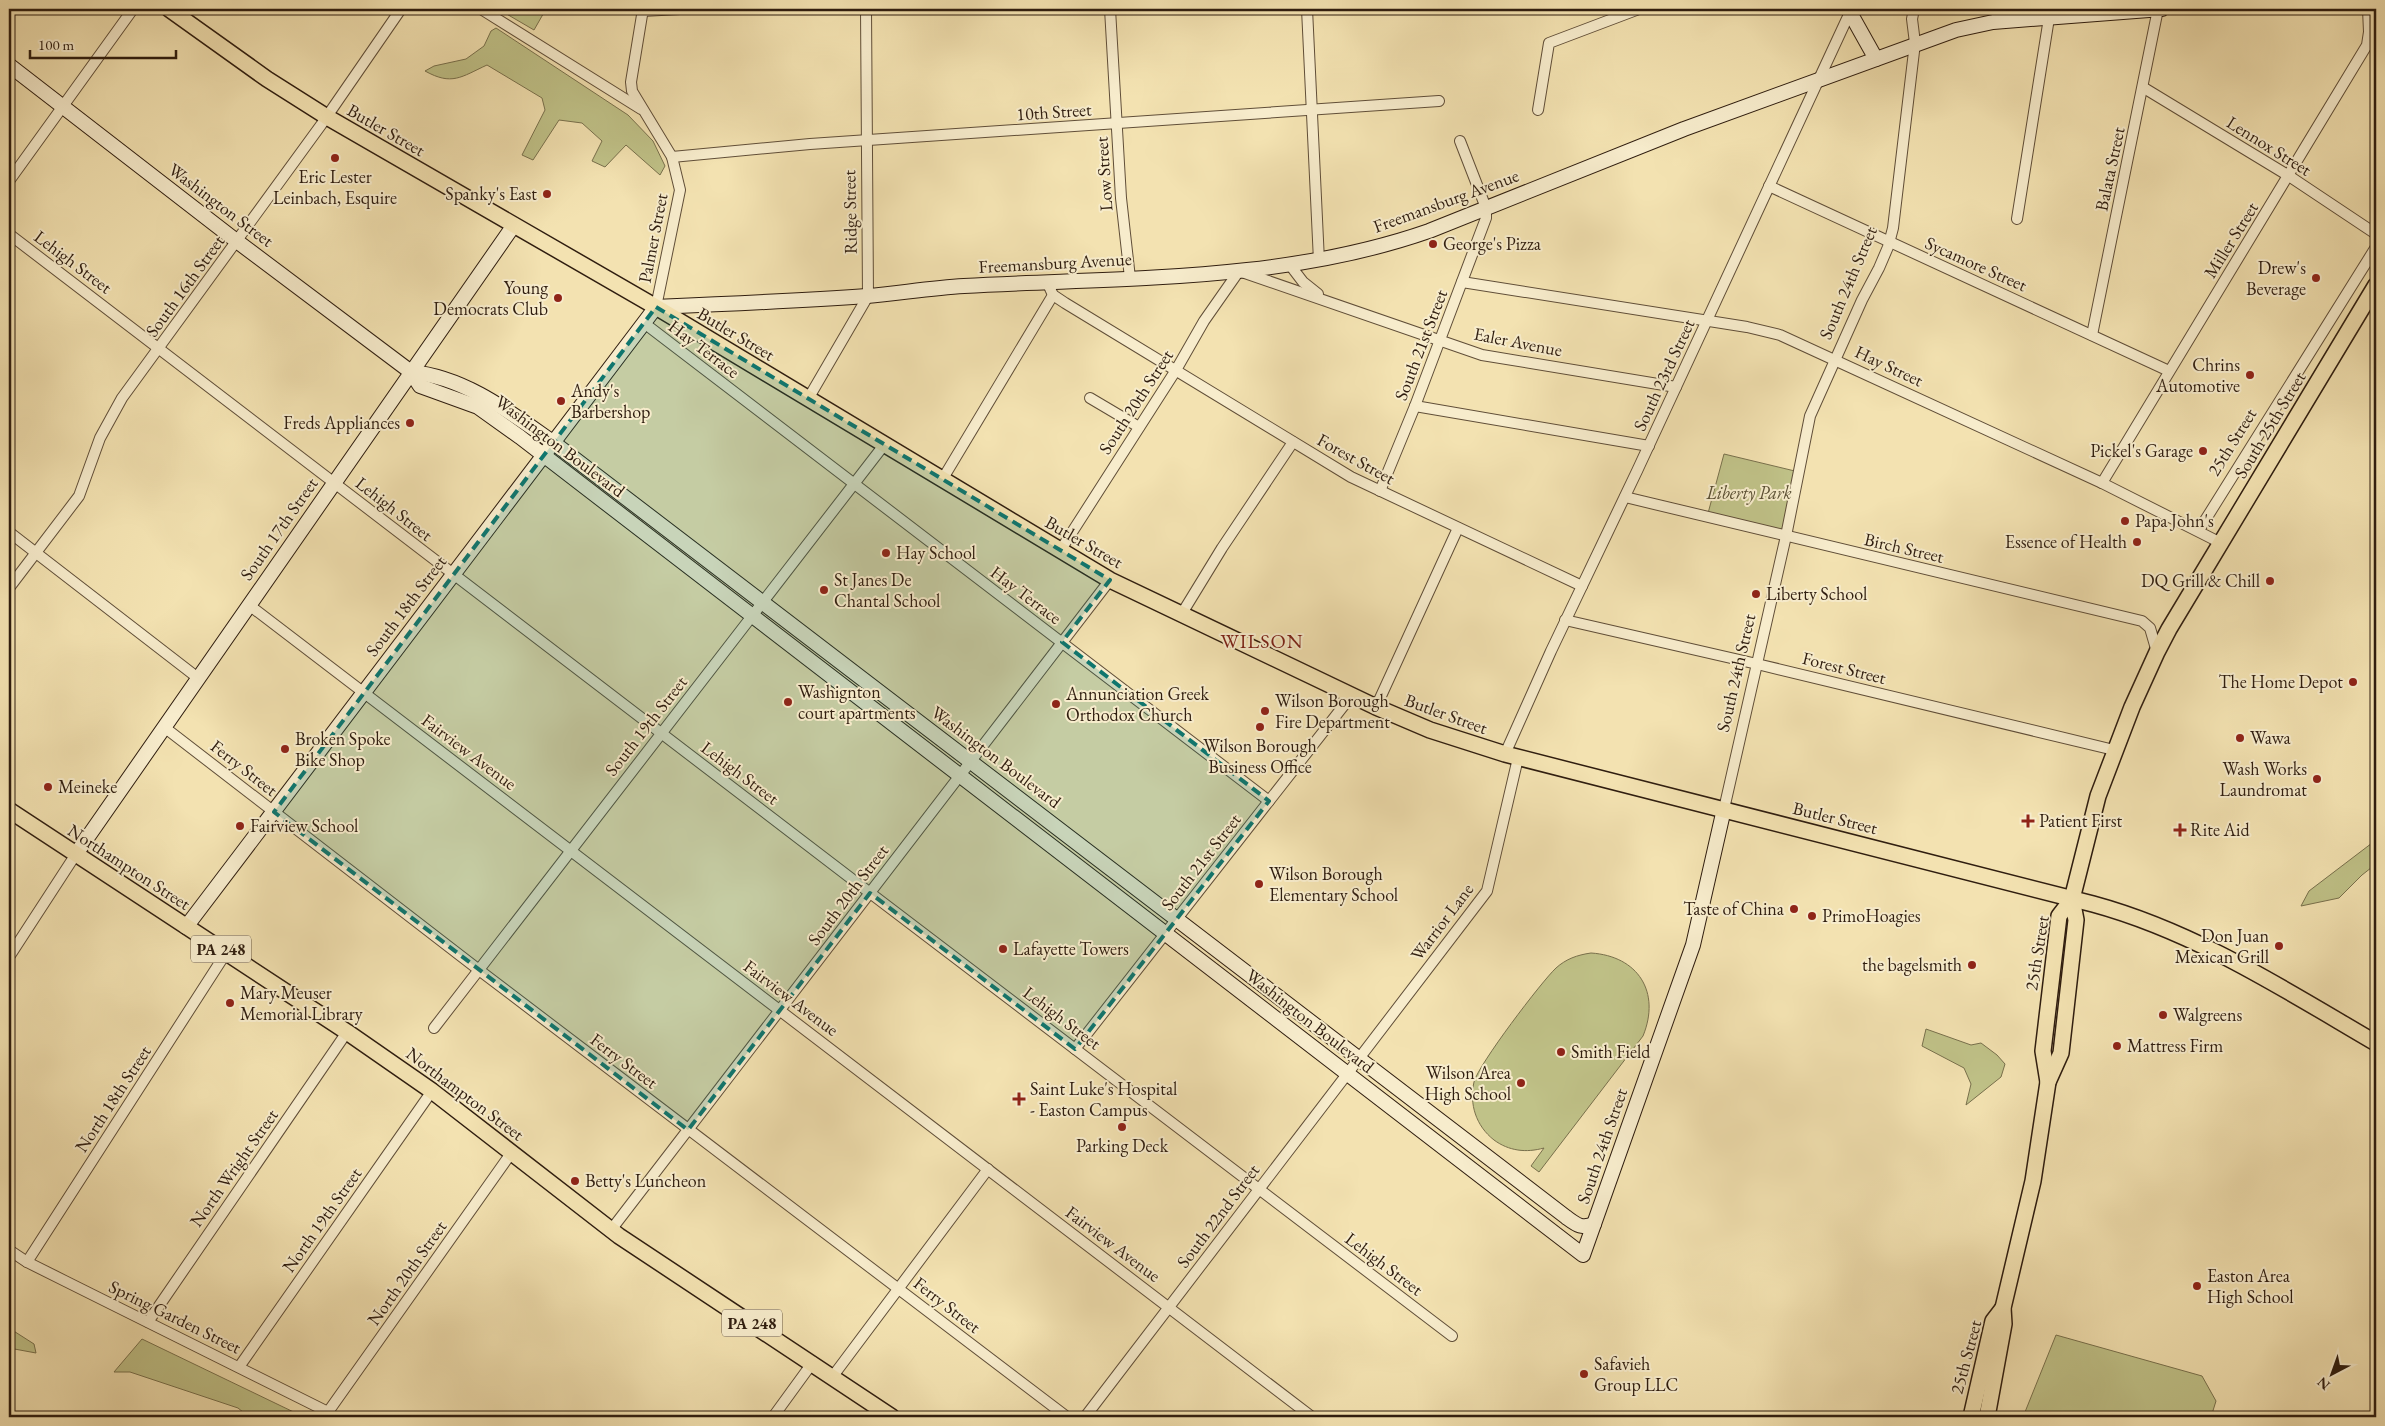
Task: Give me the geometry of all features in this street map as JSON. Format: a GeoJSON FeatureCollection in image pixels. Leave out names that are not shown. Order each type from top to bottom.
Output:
{"type":"FeatureCollection","features":[{"type":"Feature","properties":{"kind":"main road","name":"Butler Street"},"geometry":{"type":"LineString","coordinates":[[169,9],[267,79],[327,117],[656,307],[1110,580],[1376,707],[1430,730],[1512,756],[1724,809],[2140,918],[2182,935],[2243,966],[2376,1043]]}},
{"type":"Feature","properties":{"kind":"main road","name":"South 25th Street"},"geometry":{"type":"LineString","coordinates":[[2072,899],[2092,818],[2114,750],[2157,652],[2194,587],[2376,285]]}},
{"type":"Feature","properties":{"kind":"main road","name":"Northampton Street"},"geometry":{"type":"LineString","coordinates":[[9,810],[347,1032],[432,1091],[611,1230],[813,1362],[892,1417]]}},
{"type":"Feature","properties":{"kind":"main road","name":"25th Street"},"geometry":{"type":"LineString","coordinates":[[1987,1417],[2004,1324],[2003,1308],[2033,1181],[2048,1082],[2043,1051],[2058,916],[2072,899]]}},
{"type":"Feature","properties":{"kind":"main road","name":"25th Street"},"geometry":{"type":"LineString","coordinates":[[1971,1417],[1993,1321],[2003,1308]]}},
{"type":"Feature","properties":{"kind":"street"},"geometry":{"type":"LineString","coordinates":[[9,181],[133,9]]}},
{"type":"Feature","properties":{"kind":"street","name":"South 16th Street"},"geometry":{"type":"LineString","coordinates":[[9,588],[79,496],[110,417],[327,117],[401,9]]}},
{"type":"Feature","properties":{"kind":"street"},"geometry":{"type":"LineString","coordinates":[[481,9],[643,110]]}},
{"type":"Feature","properties":{"kind":"street"},"geometry":{"type":"LineString","coordinates":[[641,10],[680,9]]}},
{"type":"Feature","properties":{"kind":"street","name":"Ridge Street"},"geometry":{"type":"LineString","coordinates":[[866,9],[868,296]]}},
{"type":"Feature","properties":{"kind":"street","name":"Low Street"},"geometry":{"type":"LineString","coordinates":[[1110,9],[1121,198],[1130,278]]}},
{"type":"Feature","properties":{"kind":"street"},"geometry":{"type":"LineString","coordinates":[[1307,9],[1319,261]]}},
{"type":"Feature","properties":{"kind":"street"},"geometry":{"type":"LineString","coordinates":[[1538,110],[1549,43],[1639,9]]}},
{"type":"Feature","properties":{"kind":"street","name":"South 24th Street"},"geometry":{"type":"LineString","coordinates":[[1583,1255],[1693,945],[1786,536],[1810,416],[1889,242],[1915,43],[1912,19],[1914,9]]}},
{"type":"Feature","properties":{"kind":"street","name":"Freemansburg Avenue"},"geometry":{"type":"LineString","coordinates":[[656,307],[868,296],[964,286],[1050,289],[1130,278],[1239,271],[1319,261],[1398,242],[1684,128],[1818,82],[1915,43],[1982,23],[2159,9]]}},
{"type":"Feature","properties":{"kind":"street","name":"Balata Street"},"geometry":{"type":"LineString","coordinates":[[2092,335],[2159,9]]}},
{"type":"Feature","properties":{"kind":"street","name":"Miller Street"},"geometry":{"type":"LineString","coordinates":[[2102,482],[2290,176],[2367,45],[2369,32],[2368,9]]}},
{"type":"Feature","properties":{"kind":"street","name":"Palmer Street"},"geometry":{"type":"LineString","coordinates":[[641,10],[631,82],[632,91],[672,157],[680,190],[656,307]]}},
{"type":"Feature","properties":{"kind":"street"},"geometry":{"type":"LineString","coordinates":[[1850,10],[1876,59]]}},
{"type":"Feature","properties":{"kind":"street","name":"South 23rd Street"},"geometry":{"type":"LineString","coordinates":[[1512,756],[1565,620],[1649,446],[1850,10]]}},
{"type":"Feature","properties":{"kind":"street"},"geometry":{"type":"LineString","coordinates":[[2017,219],[2049,18]]}},
{"type":"Feature","properties":{"kind":"street","name":"Washington Street"},"geometry":{"type":"LineString","coordinates":[[9,64],[237,242],[412,372]]}},
{"type":"Feature","properties":{"kind":"street","name":"Lennox Street"},"geometry":{"type":"LineString","coordinates":[[2144,88],[2290,176],[2376,234]]}},
{"type":"Feature","properties":{"kind":"street","name":"10th Street"},"geometry":{"type":"LineString","coordinates":[[672,157],[866,141],[1440,101]]}},
{"type":"Feature","properties":{"kind":"street"},"geometry":{"type":"LineString","coordinates":[[1460,141],[1486,208]]}},
{"type":"Feature","properties":{"kind":"street","name":"Sycamore Street"},"geometry":{"type":"LineString","coordinates":[[1769,186],[2169,371]]}},
{"type":"Feature","properties":{"kind":"street","name":"South 21st Street"},"geometry":{"type":"LineString","coordinates":[[1380,491],[1415,406],[1438,340],[1486,218],[1486,208]]}},
{"type":"Feature","properties":{"kind":"street","name":"South 17th Street"},"geometry":{"type":"LineString","coordinates":[[76,854],[514,225]]}},
{"type":"Feature","properties":{"kind":"street","name":"Lehigh Street"},"geometry":{"type":"LineString","coordinates":[[9,234],[453,575],[1452,1336]]}},
{"type":"Feature","properties":{"kind":"street","name":"25th Street"},"geometry":{"type":"LineString","coordinates":[[2199,530],[2376,247]]}},
{"type":"Feature","properties":{"kind":"street","name":"Ealer Avenue"},"geometry":{"type":"LineString","coordinates":[[1290,265],[1303,282],[1330,301]]}},
{"type":"Feature","properties":{"kind":"street","name":"Ealer Avenue"},"geometry":{"type":"LineString","coordinates":[[1239,271],[1482,355],[1676,386]]}},
{"type":"Feature","properties":{"kind":"street","name":"South 20th Street"},"geometry":{"type":"LineString","coordinates":[[1060,550],[1176,370],[1204,321],[1239,271]]}},
{"type":"Feature","properties":{"kind":"street","name":"Hay Street"},"geometry":{"type":"LineString","coordinates":[[1462,282],[1770,331],[2102,482],[2199,530],[2221,543]]}},
{"type":"Feature","properties":{"kind":"street"},"geometry":{"type":"LineString","coordinates":[[942,480],[1050,289]]}},
{"type":"Feature","properties":{"kind":"street","name":"Forest Street"},"geometry":{"type":"LineString","coordinates":[[1050,289],[1126,340],[1351,477],[1582,586]]}},
{"type":"Feature","properties":{"kind":"street"},"geometry":{"type":"LineString","coordinates":[[808,399],[868,296]]}},
{"type":"Feature","properties":{"kind":"street","name":"South 18th Street"},"geometry":{"type":"LineString","coordinates":[[186,927],[656,307]]}},
{"type":"Feature","properties":{"kind":"street","name":"Hay Terrace"},"geometry":{"type":"LineString","coordinates":[[644,323],[1269,801]]}},
{"type":"Feature","properties":{"kind":"street","name":"Washington Boulevard"},"geometry":{"type":"LineString","coordinates":[[412,372],[431,374],[462,386],[513,414],[554,442],[1579,1227],[1585,1228],[1594,1224]]}},
{"type":"Feature","properties":{"kind":"street","name":"Washington Boulevard"},"geometry":{"type":"LineString","coordinates":[[412,372],[420,386],[478,407],[544,456],[1583,1255]]}},
{"type":"Feature","properties":{"kind":"street"},"geometry":{"type":"LineString","coordinates":[[1090,398],[1139,427]]}},
{"type":"Feature","properties":{"kind":"street"},"geometry":{"type":"LineString","coordinates":[[1415,406],[1649,446]]}},
{"type":"Feature","properties":{"kind":"street"},"geometry":{"type":"LineString","coordinates":[[1181,615],[1222,548],[1293,442]]}},
{"type":"Feature","properties":{"kind":"street","name":"South 19th Street"},"geometry":{"type":"LineString","coordinates":[[434,1028],[884,445]]}},
{"type":"Feature","properties":{"kind":"street","name":"Birch Street"},"geometry":{"type":"LineString","coordinates":[[1625,497],[2142,621],[2150,628],[2157,652]]}},
{"type":"Feature","properties":{"kind":"street"},"geometry":{"type":"LineString","coordinates":[[1376,707],[1458,528]]}},
{"type":"Feature","properties":{"kind":"street"},"geometry":{"type":"LineString","coordinates":[[9,532],[198,678]]}},
{"type":"Feature","properties":{"kind":"street","name":"South 20th Street"},"geometry":{"type":"LineString","coordinates":[[611,1230],[1110,580]]}},
{"type":"Feature","properties":{"kind":"street","name":"Fairview Avenue"},"geometry":{"type":"LineString","coordinates":[[250,605],[1312,1417]]}},
{"type":"Feature","properties":{"kind":"street","name":"Forest Street"},"geometry":{"type":"LineString","coordinates":[[1565,620],[2114,750]]}},
{"type":"Feature","properties":{"kind":"street","name":"South 21st Street"},"geometry":{"type":"LineString","coordinates":[[1075,1049],[1352,695]]}},
{"type":"Feature","properties":{"kind":"street","name":"Ferry Street"},"geometry":{"type":"LineString","coordinates":[[164,727],[688,1130],[1066,1417]]}},
{"type":"Feature","properties":{"kind":"street","name":"Warrior Lane"},"geometry":{"type":"LineString","coordinates":[[1359,1059],[1487,891],[1512,756]]}},
{"type":"Feature","properties":{"kind":"street"},"geometry":{"type":"LineString","coordinates":[[9,957],[76,854]]}},
{"type":"Feature","properties":{"kind":"street","name":"North 18th Street"},"geometry":{"type":"LineString","coordinates":[[27,1262],[226,953]]}},
{"type":"Feature","properties":{"kind":"street","name":"North Wright Street"},"geometry":{"type":"LineString","coordinates":[[148,1322],[347,1032]]}},
{"type":"Feature","properties":{"kind":"street","name":"South 22nd Street"},"geometry":{"type":"LineString","coordinates":[[1085,1417],[1359,1059]]}},
{"type":"Feature","properties":{"kind":"street","name":"North 19th Street"},"geometry":{"type":"LineString","coordinates":[[239,1367],[432,1091]]}},
{"type":"Feature","properties":{"kind":"street","name":"North 20th Street"},"geometry":{"type":"LineString","coordinates":[[328,1412],[512,1152]]}},
{"type":"Feature","properties":{"kind":"street"},"geometry":{"type":"LineString","coordinates":[[833,1376],[988,1169]]}},
{"type":"Feature","properties":{"kind":"street","name":"Spring Garden Street"},"geometry":{"type":"LineString","coordinates":[[9,1250],[27,1262],[328,1412]]}},
{"type":"Feature","properties":{"kind":"street"},"geometry":{"type":"LineString","coordinates":[[773,1417],[813,1362]]}},
{"type":"Feature","properties":{"kind":"highlighted area"},"geometry":{"type":"Polygon","coordinates":[[[656,307],[1110,580],[1062,642],[1269,801],[1075,1049],[870,893],[688,1130],[274,812],[656,307]]]}},
{"type":"Feature","properties":{"kind":"green space"},"geometry":{"type":"Polygon","coordinates":[[[498,9],[546,9],[534,30],[498,9]]]}},
{"type":"Feature","properties":{"kind":"green space"},"geometry":{"type":"Polygon","coordinates":[[[496,28],[628,115],[653,141],[665,166],[660,175],[626,145],[605,167],[592,161],[602,141],[582,123],[559,120],[533,160],[522,155],[545,110],[542,98],[487,65],[463,76],[450,79],[434,76],[425,71],[434,66],[466,59],[484,46],[491,31],[496,28]]]}},
{"type":"Feature","properties":{"kind":"green space","name":"Liberty Park"},"geometry":{"type":"Polygon","coordinates":[[[1724,454],[1799,472],[1786,536],[1707,517],[1724,454]]]}},
{"type":"Feature","properties":{"kind":"green space"},"geometry":{"type":"Polygon","coordinates":[[[2376,840],[2376,864],[2339,898],[2301,906],[2309,891],[2376,840]]]}},
{"type":"Feature","properties":{"kind":"green space"},"geometry":{"type":"Polygon","coordinates":[[[1591,953],[1621,961],[1633,969],[1647,991],[1649,1005],[1648,1020],[1643,1036],[1539,1172],[1531,1166],[1544,1148],[1524,1151],[1512,1149],[1494,1140],[1483,1128],[1478,1121],[1473,1106],[1474,1082],[1498,1042],[1525,1005],[1556,968],[1576,956],[1591,953]]]}},
{"type":"Feature","properties":{"kind":"green space"},"geometry":{"type":"Polygon","coordinates":[[[1926,1029],[1971,1045],[1981,1043],[1997,1055],[2005,1064],[2001,1077],[1966,1105],[1971,1084],[1964,1068],[1922,1046],[1926,1029]]]}},
{"type":"Feature","properties":{"kind":"green space"},"geometry":{"type":"Polygon","coordinates":[[[9,1328],[34,1344],[36,1353],[9,1348],[9,1328]]]}},
{"type":"Feature","properties":{"kind":"green space"},"geometry":{"type":"Polygon","coordinates":[[[2056,1335],[2202,1376],[2216,1401],[2211,1417],[2023,1417],[2056,1335]]]}},
{"type":"Feature","properties":{"kind":"green space"},"geometry":{"type":"Polygon","coordinates":[[[142,1339],[304,1417],[249,1417],[238,1408],[130,1372],[114,1372],[142,1339]]]}},
{"type":"Feature","properties":{"kind":"place","name":"Eric Lester Leinbach, Esquire"},"geometry":{"type":"Point","coordinates":[335,158]}},
{"type":"Feature","properties":{"kind":"place","name":"Spanky's East"},"geometry":{"type":"Point","coordinates":[547,194]}},
{"type":"Feature","properties":{"kind":"place","name":"George's Pizza"},"geometry":{"type":"Point","coordinates":[1433,244]}},
{"type":"Feature","properties":{"kind":"place","name":"Drew's Beverage"},"geometry":{"type":"Point","coordinates":[2316,278]}},
{"type":"Feature","properties":{"kind":"place","name":"Young Democrats Club"},"geometry":{"type":"Point","coordinates":[558,298]}},
{"type":"Feature","properties":{"kind":"place","name":"Chrins Automotive"},"geometry":{"type":"Point","coordinates":[2250,375]}},
{"type":"Feature","properties":{"kind":"place","name":"Andy's Barbershop"},"geometry":{"type":"Point","coordinates":[561,401]}},
{"type":"Feature","properties":{"kind":"place","name":"Freds Appliances"},"geometry":{"type":"Point","coordinates":[410,423]}},
{"type":"Feature","properties":{"kind":"place","name":"Pickel's Garage"},"geometry":{"type":"Point","coordinates":[2203,451]}},
{"type":"Feature","properties":{"kind":"place","name":"Papa John's"},"geometry":{"type":"Point","coordinates":[2125,521]}},
{"type":"Feature","properties":{"kind":"place","name":"Essence of Health"},"geometry":{"type":"Point","coordinates":[2137,542]}},
{"type":"Feature","properties":{"kind":"place","name":"Hay School"},"geometry":{"type":"Point","coordinates":[886,553]}},
{"type":"Feature","properties":{"kind":"place","name":"DQ Grill & Chill"},"geometry":{"type":"Point","coordinates":[2270,581]}},
{"type":"Feature","properties":{"kind":"place","name":"St Janes De Chantal School"},"geometry":{"type":"Point","coordinates":[824,590]}},
{"type":"Feature","properties":{"kind":"place","name":"Liberty School"},"geometry":{"type":"Point","coordinates":[1756,594]}},
{"type":"Feature","properties":{"kind":"place","name":"The Home Depot"},"geometry":{"type":"Point","coordinates":[2353,682]}},
{"type":"Feature","properties":{"kind":"place","name":"Washignton court apartments"},"geometry":{"type":"Point","coordinates":[788,702]}},
{"type":"Feature","properties":{"kind":"place","name":"Annunciation Greek Orthodox Church"},"geometry":{"type":"Point","coordinates":[1056,704]}},
{"type":"Feature","properties":{"kind":"place","name":"Wilson Borough Fire Department"},"geometry":{"type":"Point","coordinates":[1265,711]}},
{"type":"Feature","properties":{"kind":"place","name":"Wilson Borough Business Office"},"geometry":{"type":"Point","coordinates":[1260,727]}},
{"type":"Feature","properties":{"kind":"place","name":"Wawa"},"geometry":{"type":"Point","coordinates":[2240,738]}},
{"type":"Feature","properties":{"kind":"place","name":"Broken Spoke Bike Shop"},"geometry":{"type":"Point","coordinates":[285,749]}},
{"type":"Feature","properties":{"kind":"place","name":"Wash Works Laundromat"},"geometry":{"type":"Point","coordinates":[2317,779]}},
{"type":"Feature","properties":{"kind":"place","name":"Meineke"},"geometry":{"type":"Point","coordinates":[48,787]}},
{"type":"Feature","properties":{"kind":"place","name":"Patient First"},"geometry":{"type":"Point","coordinates":[2028,821]}},
{"type":"Feature","properties":{"kind":"place","name":"Fairview School"},"geometry":{"type":"Point","coordinates":[240,826]}},
{"type":"Feature","properties":{"kind":"place","name":"Rite Aid"},"geometry":{"type":"Point","coordinates":[2180,830]}},
{"type":"Feature","properties":{"kind":"place","name":"Wilson Borough Elementary School"},"geometry":{"type":"Point","coordinates":[1259,884]}},
{"type":"Feature","properties":{"kind":"place","name":"Taste of China"},"geometry":{"type":"Point","coordinates":[1794,909]}},
{"type":"Feature","properties":{"kind":"place","name":"PrimoHoagies"},"geometry":{"type":"Point","coordinates":[1812,916]}},
{"type":"Feature","properties":{"kind":"place","name":"Don Juan Mexican Grill"},"geometry":{"type":"Point","coordinates":[2279,946]}},
{"type":"Feature","properties":{"kind":"place","name":"Lafayette Towers"},"geometry":{"type":"Point","coordinates":[1003,949]}},
{"type":"Feature","properties":{"kind":"place","name":"the bagelsmith"},"geometry":{"type":"Point","coordinates":[1972,965]}},
{"type":"Feature","properties":{"kind":"place","name":"Mary Meuser Memorial Library"},"geometry":{"type":"Point","coordinates":[230,1003]}},
{"type":"Feature","properties":{"kind":"place","name":"Walgreens"},"geometry":{"type":"Point","coordinates":[2163,1015]}},
{"type":"Feature","properties":{"kind":"place","name":"Mattress Firm"},"geometry":{"type":"Point","coordinates":[2117,1046]}},
{"type":"Feature","properties":{"kind":"place","name":"Smith Field"},"geometry":{"type":"Point","coordinates":[1561,1052]}},
{"type":"Feature","properties":{"kind":"place","name":"Wilson Area High School"},"geometry":{"type":"Point","coordinates":[1521,1083]}},
{"type":"Feature","properties":{"kind":"place","name":"Saint Luke's Hospital - Easton Campus"},"geometry":{"type":"Point","coordinates":[1019,1099]}},
{"type":"Feature","properties":{"kind":"place","name":"Parking Deck"},"geometry":{"type":"Point","coordinates":[1122,1127]}},
{"type":"Feature","properties":{"kind":"place","name":"Betty's Luncheon"},"geometry":{"type":"Point","coordinates":[575,1181]}},
{"type":"Feature","properties":{"kind":"place","name":"Easton Area High School"},"geometry":{"type":"Point","coordinates":[2197,1286]}},
{"type":"Feature","properties":{"kind":"place","name":"Safavieh Group LLC"},"geometry":{"type":"Point","coordinates":[1584,1374]}},
{"type":"Feature","properties":{"kind":"district","name":"WILSON"},"geometry":{"type":"Point","coordinates":[1262,641]}}]}
